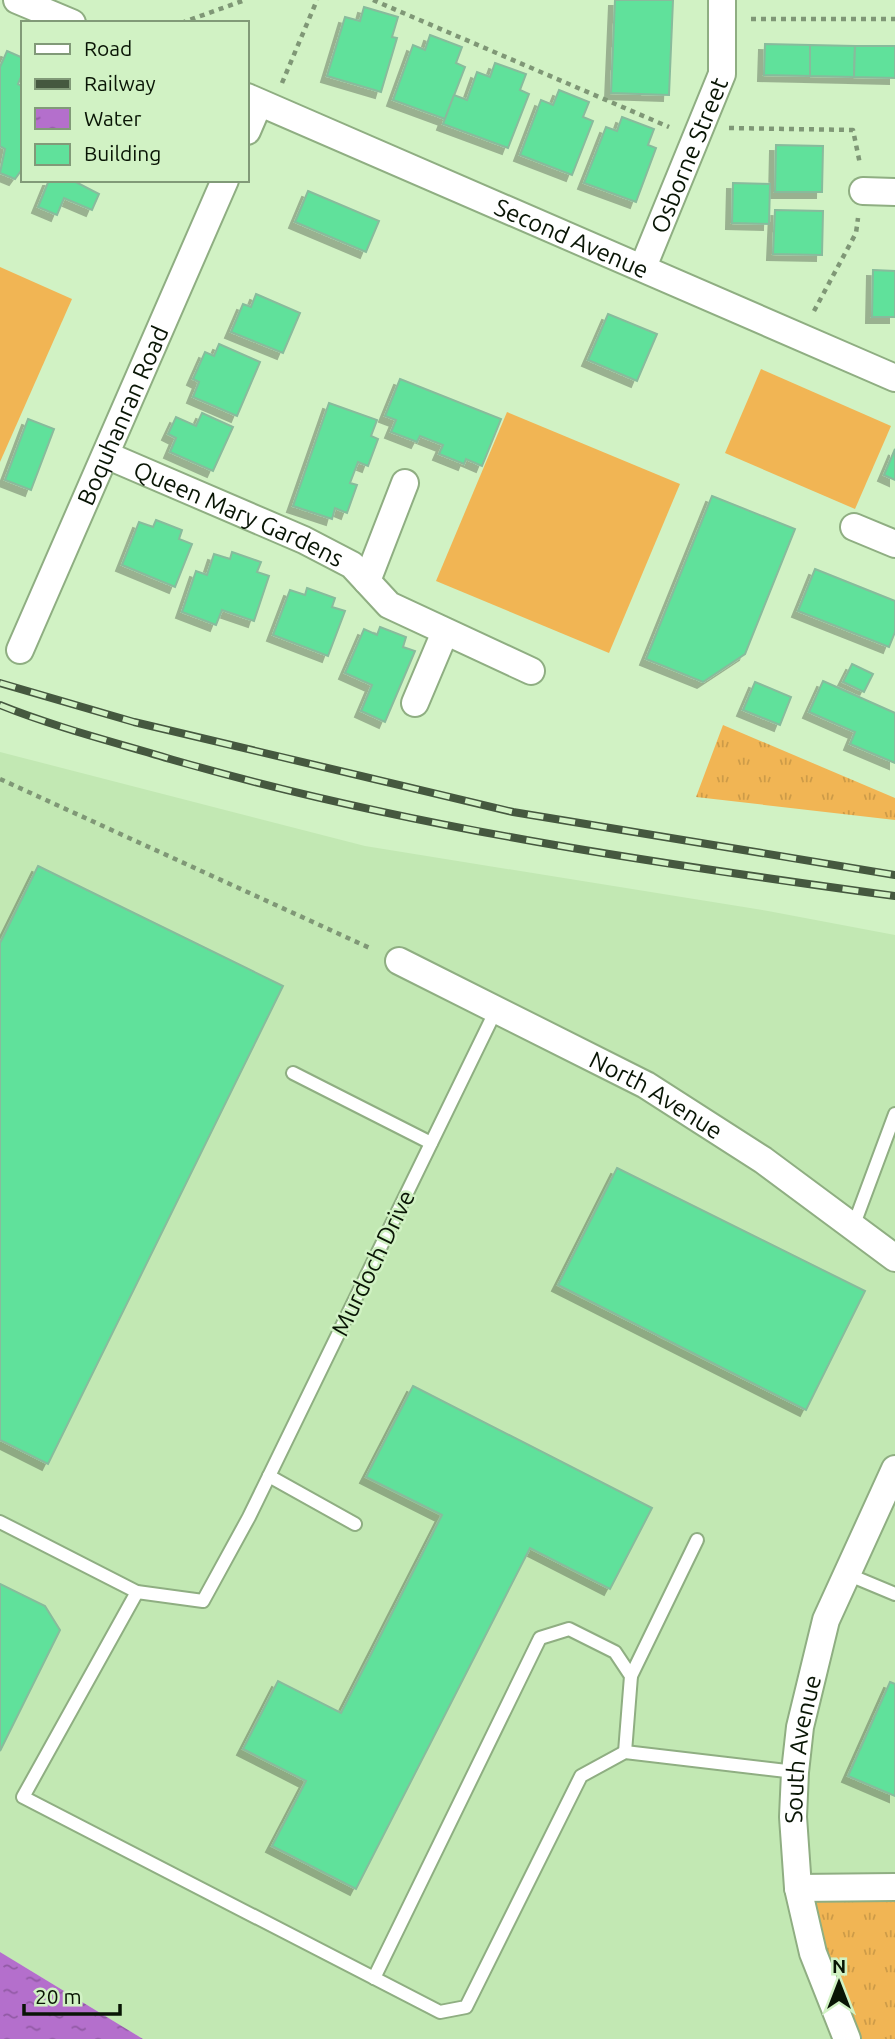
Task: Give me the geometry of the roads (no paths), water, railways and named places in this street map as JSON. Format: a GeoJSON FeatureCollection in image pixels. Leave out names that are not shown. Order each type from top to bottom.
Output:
{"type":"FeatureCollection","features":[{"type":"Feature","properties":{"kind":"street"},"geometry":{"type":"LineString","coordinates":[[17,0],[67,21]]}},
{"type":"Feature","properties":{"kind":"street","name":"Osborne Street"},"geometry":{"type":"LineString","coordinates":[[643,267],[722,74],[722,10]]}},
{"type":"Feature","properties":{"kind":"street"},"geometry":{"type":"LineString","coordinates":[[248,129],[259,102]]}},
{"type":"Feature","properties":{"kind":"street","name":"Second Avenue"},"geometry":{"type":"LineString","coordinates":[[259,102],[895,378]]}},
{"type":"Feature","properties":{"kind":"street","name":"Boquhanran Road"},"geometry":{"type":"LineString","coordinates":[[20,650],[224,182]]}},
{"type":"Feature","properties":{"kind":"street"},"geometry":{"type":"LineString","coordinates":[[863,191],[895,192]]}},
{"type":"Feature","properties":{"kind":"street","name":"Queen Mary Gardens"},"geometry":{"type":"LineString","coordinates":[[106,455],[304,540],[352,565],[389,606],[531,671]]}},
{"type":"Feature","properties":{"kind":"street","name":"Queen Mary Gardens"},"geometry":{"type":"LineString","coordinates":[[367,581],[405,483]]}},
{"type":"Feature","properties":{"kind":"street"},"geometry":{"type":"LineString","coordinates":[[854,527],[895,544]]}},
{"type":"Feature","properties":{"kind":"street"},"geometry":{"type":"LineString","coordinates":[[415,703],[445,632]]}},
{"type":"Feature","properties":{"kind":"street","name":"North Avenue"},"geometry":{"type":"LineString","coordinates":[[398,961],[646,1085],[763,1160],[895,1258]]}},
{"type":"Feature","properties":{"kind":"street","name":"South Avenue"},"geometry":{"type":"LineString","coordinates":[[847,2039],[813,1953],[798,1888],[793,1817],[795,1772],[800,1727],[826,1620],[895,1469]]}},
{"type":"Feature","properties":{"kind":"street"},"geometry":{"type":"LineString","coordinates":[[798,1888],[895,1887]]}},
{"type":"Feature","properties":{"kind":"lane","name":"Murdoch Drive"},"geometry":{"type":"LineString","coordinates":[[137,1592],[203,1601],[249,1517],[496,1010]]}},
{"type":"Feature","properties":{"kind":"lane"},"geometry":{"type":"LineString","coordinates":[[293,1073],[431,1143]]}},
{"type":"Feature","properties":{"kind":"lane"},"geometry":{"type":"LineString","coordinates":[[853,1227],[895,1114]]}},
{"type":"Feature","properties":{"kind":"lane"},"geometry":{"type":"LineString","coordinates":[[269,1476],[355,1524]]}},
{"type":"Feature","properties":{"kind":"lane"},"geometry":{"type":"LineString","coordinates":[[0,1522],[137,1592],[23,1797],[439,2012],[466,2007],[581,1776],[625,1752],[795,1772]]}},
{"type":"Feature","properties":{"kind":"lane"},"geometry":{"type":"LineString","coordinates":[[625,1752],[631,1676],[697,1540]]}},
{"type":"Feature","properties":{"kind":"lane"},"geometry":{"type":"LineString","coordinates":[[847,1574],[895,1594]]}},
{"type":"Feature","properties":{"kind":"lane"},"geometry":{"type":"LineString","coordinates":[[374,1978],[540,1638],[569,1629],[615,1651],[631,1676]]}},
{"type":"Feature","properties":{"kind":"water"},"geometry":{"type":"Polygon","coordinates":[[[0,1952],[143,2039],[0,2039],[0,1952]]]}},
{"type":"Feature","properties":{"kind":"railway"},"geometry":{"type":"LineString","coordinates":[[0,683],[134,722],[513,812],[895,875]]}},
{"type":"Feature","properties":{"kind":"railway"},"geometry":{"type":"LineString","coordinates":[[0,705],[65,728],[177,761],[354,806],[623,856],[895,896]]}}]}
